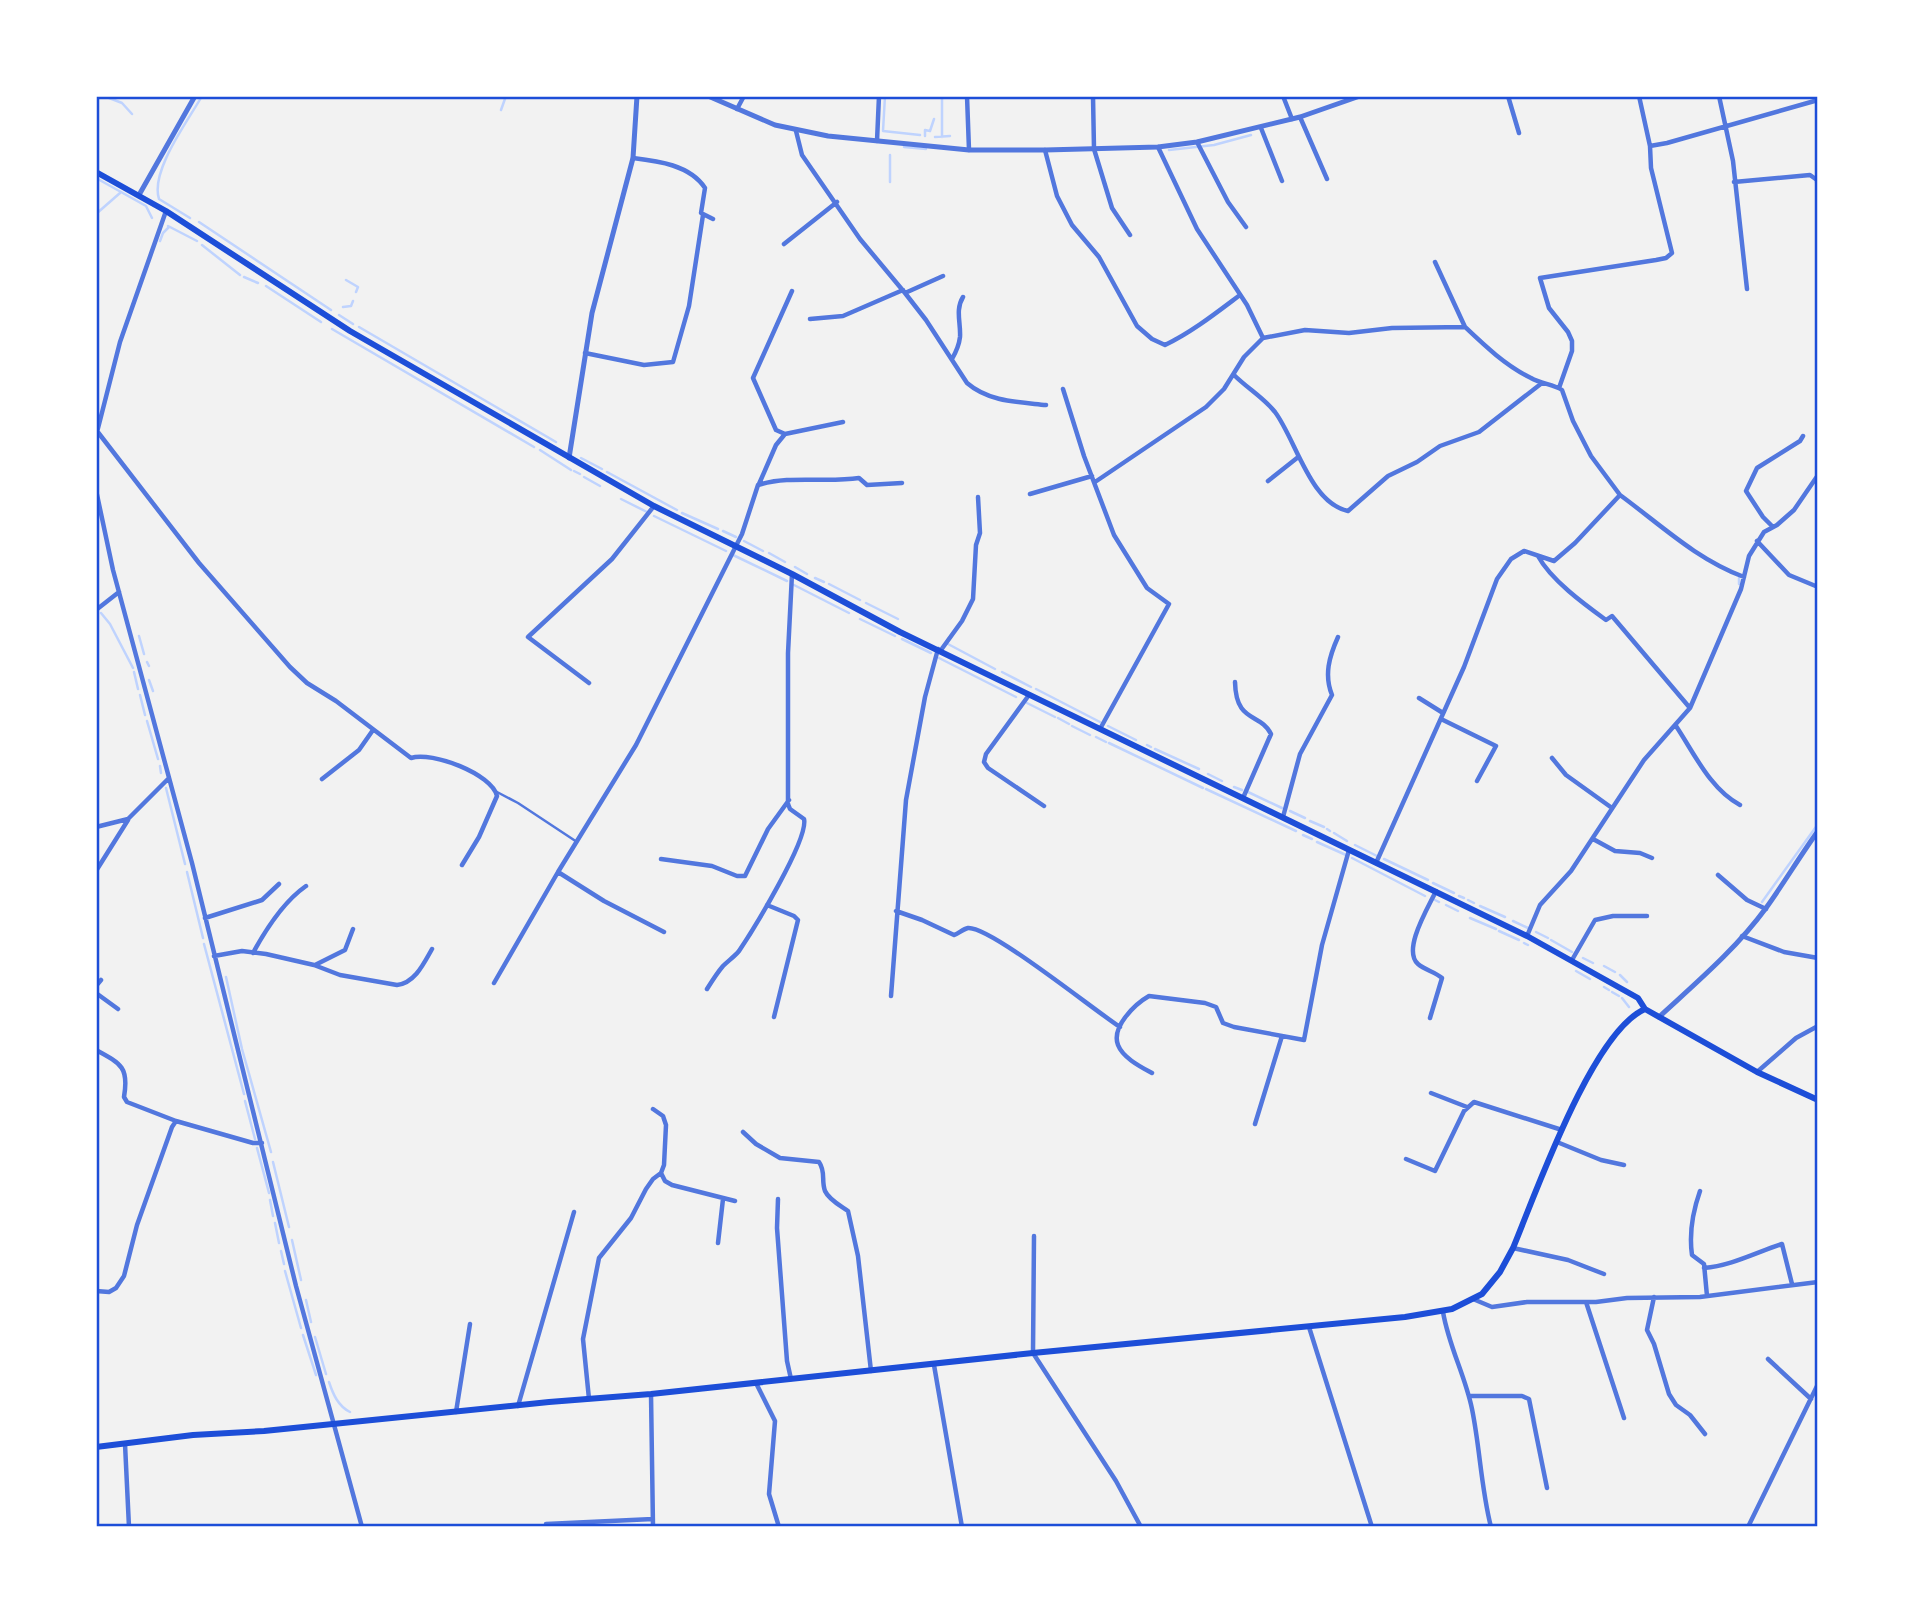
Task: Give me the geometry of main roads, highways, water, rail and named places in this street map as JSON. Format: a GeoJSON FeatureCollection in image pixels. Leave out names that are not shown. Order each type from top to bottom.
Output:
{"type":"FeatureCollection","features":[{"type":"Feature","properties":{"kind":"main road"},"geometry":{"type":"LineString","coordinates":[[96,172],[166,211],[350,331],[654,506],[792,574],[900,632],[1527,936],[1638,998],[1645,1009],[1659,1017],[1757,1072],[1818,1100]]}},
{"type":"Feature","properties":{"kind":"main road"},"geometry":{"type":"LineString","coordinates":[[96,1447],[651,1394],[1443,1312],[1462,1306],[1482,1294],[1500,1272],[1513,1248],[1583,1084],[1603,1051],[1630,1018],[1645,1009]]}},
{"type":"Feature","properties":{"kind":"waterway"},"geometry":{"type":"LineString","coordinates":[[104,96],[122,103],[132,114]]}},
{"type":"Feature","properties":{"kind":"waterway"},"geometry":{"type":"LineString","coordinates":[[190,218],[159,199],[158,188],[160,175],[172,146],[202,96]]}},
{"type":"Feature","properties":{"kind":"waterway"},"geometry":{"type":"LineString","coordinates":[[501,110],[506,96]]}},
{"type":"Feature","properties":{"kind":"waterway"},"geometry":{"type":"LineString","coordinates":[[885,96],[883,131],[920,135]]}},
{"type":"Feature","properties":{"kind":"waterway"},"geometry":{"type":"LineString","coordinates":[[942,96],[942,137]]}},
{"type":"Feature","properties":{"kind":"waterway"},"geometry":{"type":"LineString","coordinates":[[925,136],[925,130],[930,131],[934,119]]}},
{"type":"Feature","properties":{"kind":"waterway"},"geometry":{"type":"LineString","coordinates":[[1169,150],[1214,145],[1251,135]]}},
{"type":"Feature","properties":{"kind":"waterway"},"geometry":{"type":"LineString","coordinates":[[935,137],[950,136]]}},
{"type":"Feature","properties":{"kind":"waterway"},"geometry":{"type":"LineString","coordinates":[[904,147],[926,149]]}},
{"type":"Feature","properties":{"kind":"waterway"},"geometry":{"type":"LineString","coordinates":[[890,155],[890,182]]}},
{"type":"Feature","properties":{"kind":"waterway"},"geometry":{"type":"LineString","coordinates":[[96,178],[146,206],[152,218]]}},
{"type":"Feature","properties":{"kind":"waterway"},"geometry":{"type":"LineString","coordinates":[[96,214],[120,193]]}},
{"type":"Feature","properties":{"kind":"waterway"},"geometry":{"type":"LineString","coordinates":[[199,222],[331,310]]}},
{"type":"Feature","properties":{"kind":"waterway"},"geometry":{"type":"LineString","coordinates":[[168,226],[197,241]]}},
{"type":"Feature","properties":{"kind":"waterway"},"geometry":{"type":"LineString","coordinates":[[160,241],[169,227]]}},
{"type":"Feature","properties":{"kind":"waterway"},"geometry":{"type":"LineString","coordinates":[[202,245],[240,275]]}},
{"type":"Feature","properties":{"kind":"waterway"},"geometry":{"type":"LineString","coordinates":[[244,277],[258,283]]}},
{"type":"Feature","properties":{"kind":"waterway"},"geometry":{"type":"LineString","coordinates":[[346,280],[358,287],[356,292]]}},
{"type":"Feature","properties":{"kind":"waterway"},"geometry":{"type":"LineString","coordinates":[[266,286],[321,322]]}},
{"type":"Feature","properties":{"kind":"waterway"},"geometry":{"type":"LineString","coordinates":[[343,307],[351,306],[353,301]]}},
{"type":"Feature","properties":{"kind":"waterway"},"geometry":{"type":"LineString","coordinates":[[339,315],[353,324]]}},
{"type":"Feature","properties":{"kind":"waterway"},"geometry":{"type":"LineString","coordinates":[[359,327],[556,442]]}},
{"type":"Feature","properties":{"kind":"waterway"},"geometry":{"type":"LineString","coordinates":[[332,329],[534,447]]}},
{"type":"Feature","properties":{"kind":"waterway"},"geometry":{"type":"LineString","coordinates":[[540,450],[571,470]]}},
{"type":"Feature","properties":{"kind":"waterway"},"geometry":{"type":"LineString","coordinates":[[581,458],[602,469]]}},
{"type":"Feature","properties":{"kind":"waterway"},"geometry":{"type":"LineString","coordinates":[[574,471],[580,474]]}},
{"type":"Feature","properties":{"kind":"waterway"},"geometry":{"type":"LineString","coordinates":[[607,472],[677,510]]}},
{"type":"Feature","properties":{"kind":"waterway"},"geometry":{"type":"LineString","coordinates":[[584,477],[600,486]]}},
{"type":"Feature","properties":{"kind":"waterway"},"geometry":{"type":"LineString","coordinates":[[621,499],[647,512]]}},
{"type":"Feature","properties":{"kind":"waterway"},"geometry":{"type":"LineString","coordinates":[[682,513],[718,529]]}},
{"type":"Feature","properties":{"kind":"waterway"},"geometry":{"type":"LineString","coordinates":[[654,516],[726,551]]}},
{"type":"Feature","properties":{"kind":"waterway"},"geometry":{"type":"LineString","coordinates":[[723,531],[736,537]]}},
{"type":"Feature","properties":{"kind":"waterway"},"geometry":{"type":"LineString","coordinates":[[744,541],[763,551]]}},
{"type":"Feature","properties":{"kind":"waterway"},"geometry":{"type":"LineString","coordinates":[[769,553],[785,562]]}},
{"type":"Feature","properties":{"kind":"waterway"},"geometry":{"type":"LineString","coordinates":[[733,555],[787,581]]}},
{"type":"Feature","properties":{"kind":"waterway"},"geometry":{"type":"LineString","coordinates":[[795,567],[807,574]]}},
{"type":"Feature","properties":{"kind":"waterway"},"geometry":{"type":"LineString","coordinates":[[815,578],[824,582]]}},
{"type":"Feature","properties":{"kind":"waterway"},"geometry":{"type":"LineString","coordinates":[[1739,578],[1739,584]]}},
{"type":"Feature","properties":{"kind":"waterway"},"geometry":{"type":"LineString","coordinates":[[829,584],[860,600]]}},
{"type":"Feature","properties":{"kind":"waterway"},"geometry":{"type":"LineString","coordinates":[[794,585],[849,613]]}},
{"type":"Feature","properties":{"kind":"waterway"},"geometry":{"type":"LineString","coordinates":[[866,603],[898,619]]}},
{"type":"Feature","properties":{"kind":"waterway"},"geometry":{"type":"LineString","coordinates":[[101,613],[110,624],[133,668]]}},
{"type":"Feature","properties":{"kind":"waterway"},"geometry":{"type":"LineString","coordinates":[[860,619],[895,636]]}},
{"type":"Feature","properties":{"kind":"waterway"},"geometry":{"type":"LineString","coordinates":[[139,636],[144,654]]}},
{"type":"Feature","properties":{"kind":"waterway"},"geometry":{"type":"LineString","coordinates":[[902,639],[931,653]]}},
{"type":"Feature","properties":{"kind":"waterway"},"geometry":{"type":"LineString","coordinates":[[948,644],[995,669]]}},
{"type":"Feature","properties":{"kind":"waterway"},"geometry":{"type":"LineString","coordinates":[[939,658],[1016,697]]}},
{"type":"Feature","properties":{"kind":"waterway"},"geometry":{"type":"LineString","coordinates":[[147,662],[149,666]]}},
{"type":"Feature","properties":{"kind":"waterway"},"geometry":{"type":"LineString","coordinates":[[134,672],[138,689]]}},
{"type":"Feature","properties":{"kind":"waterway"},"geometry":{"type":"LineString","coordinates":[[1002,672],[1031,687]]}},
{"type":"Feature","properties":{"kind":"waterway"},"geometry":{"type":"LineString","coordinates":[[149,680],[153,691]]}},
{"type":"Feature","properties":{"kind":"waterway"},"geometry":{"type":"LineString","coordinates":[[1036,689],[1100,722]]}},
{"type":"Feature","properties":{"kind":"waterway"},"geometry":{"type":"LineString","coordinates":[[140,695],[145,715]]}},
{"type":"Feature","properties":{"kind":"waterway"},"geometry":{"type":"LineString","coordinates":[[1027,703],[1055,717]]}},
{"type":"Feature","properties":{"kind":"waterway"},"geometry":{"type":"LineString","coordinates":[[1058,718],[1069,724]]}},
{"type":"Feature","properties":{"kind":"waterway"},"geometry":{"type":"LineString","coordinates":[[147,721],[158,759]]}},
{"type":"Feature","properties":{"kind":"waterway"},"geometry":{"type":"LineString","coordinates":[[1072,726],[1090,735]]}},
{"type":"Feature","properties":{"kind":"waterway"},"geometry":{"type":"LineString","coordinates":[[1108,726],[1136,740]]}},
{"type":"Feature","properties":{"kind":"waterway"},"geometry":{"type":"LineString","coordinates":[[1096,737],[1106,742]]}},
{"type":"Feature","properties":{"kind":"waterway"},"geometry":{"type":"LineString","coordinates":[[1109,743],[1203,788]]}},
{"type":"Feature","properties":{"kind":"waterway"},"geometry":{"type":"LineString","coordinates":[[1147,745],[1151,747]]}},
{"type":"Feature","properties":{"kind":"waterway"},"geometry":{"type":"LineString","coordinates":[[1155,749],[1199,769]]}},
{"type":"Feature","properties":{"kind":"waterway"},"geometry":{"type":"LineString","coordinates":[[160,766],[161,773]]}},
{"type":"Feature","properties":{"kind":"waterway"},"geometry":{"type":"LineString","coordinates":[[1208,774],[1222,781]]}},
{"type":"Feature","properties":{"kind":"waterway"},"geometry":{"type":"LineString","coordinates":[[1234,787],[1242,790]]}},
{"type":"Feature","properties":{"kind":"waterway"},"geometry":{"type":"LineString","coordinates":[[166,788],[185,864]]}},
{"type":"Feature","properties":{"kind":"waterway"},"geometry":{"type":"LineString","coordinates":[[1206,789],[1296,831]]}},
{"type":"Feature","properties":{"kind":"waterway"},"geometry":{"type":"LineString","coordinates":[[1248,792],[1282,808]]}},
{"type":"Feature","properties":{"kind":"waterway"},"geometry":{"type":"LineString","coordinates":[[1290,811],[1305,818]]}},
{"type":"Feature","properties":{"kind":"waterway"},"geometry":{"type":"LineString","coordinates":[[1310,821],[1324,827]]}},
{"type":"Feature","properties":{"kind":"waterway"},"geometry":{"type":"LineString","coordinates":[[1762,902],[1818,824]]}},
{"type":"Feature","properties":{"kind":"waterway"},"geometry":{"type":"LineString","coordinates":[[1334,833],[1347,841]]}},
{"type":"Feature","properties":{"kind":"waterway"},"geometry":{"type":"LineString","coordinates":[[1303,835],[1312,839]]}},
{"type":"Feature","properties":{"kind":"waterway"},"geometry":{"type":"LineString","coordinates":[[1317,842],[1346,855]]}},
{"type":"Feature","properties":{"kind":"waterway"},"geometry":{"type":"LineString","coordinates":[[1355,845],[1377,856]]}},
{"type":"Feature","properties":{"kind":"waterway"},"geometry":{"type":"LineString","coordinates":[[1352,858],[1425,896]]}},
{"type":"Feature","properties":{"kind":"waterway"},"geometry":{"type":"LineString","coordinates":[[1384,859],[1428,880]]}},
{"type":"Feature","properties":{"kind":"waterway"},"geometry":{"type":"LineString","coordinates":[[187,872],[203,938]]}},
{"type":"Feature","properties":{"kind":"waterway"},"geometry":{"type":"LineString","coordinates":[[1433,883],[1454,893]]}},
{"type":"Feature","properties":{"kind":"waterway"},"geometry":{"type":"LineString","coordinates":[[1459,896],[1464,898]]}},
{"type":"Feature","properties":{"kind":"waterway"},"geometry":{"type":"LineString","coordinates":[[1435,900],[1439,902]]}},
{"type":"Feature","properties":{"kind":"waterway"},"geometry":{"type":"LineString","coordinates":[[1468,900],[1474,903]]}},
{"type":"Feature","properties":{"kind":"waterway"},"geometry":{"type":"LineString","coordinates":[[1446,905],[1458,911]]}},
{"type":"Feature","properties":{"kind":"waterway"},"geometry":{"type":"LineString","coordinates":[[1480,906],[1505,917]]}},
{"type":"Feature","properties":{"kind":"waterway"},"geometry":{"type":"LineString","coordinates":[[1470,918],[1496,929]]}},
{"type":"Feature","properties":{"kind":"waterway"},"geometry":{"type":"LineString","coordinates":[[1513,921],[1528,928]]}},
{"type":"Feature","properties":{"kind":"waterway"},"geometry":{"type":"LineString","coordinates":[[1499,931],[1519,940]]}},
{"type":"Feature","properties":{"kind":"waterway"},"geometry":{"type":"LineString","coordinates":[[1536,932],[1548,938]]}},
{"type":"Feature","properties":{"kind":"waterway"},"geometry":{"type":"LineString","coordinates":[[1551,940],[1572,952]]}},
{"type":"Feature","properties":{"kind":"waterway"},"geometry":{"type":"LineString","coordinates":[[1524,943],[1528,945]]}},
{"type":"Feature","properties":{"kind":"waterway"},"geometry":{"type":"LineString","coordinates":[[204,944],[244,1094]]}},
{"type":"Feature","properties":{"kind":"waterway"},"geometry":{"type":"LineString","coordinates":[[1583,958],[1593,963]]}},
{"type":"Feature","properties":{"kind":"waterway"},"geometry":{"type":"LineString","coordinates":[[1604,966],[1615,972]]}},
{"type":"Feature","properties":{"kind":"waterway"},"geometry":{"type":"LineString","coordinates":[[1576,971],[1590,979]]}},
{"type":"Feature","properties":{"kind":"waterway"},"geometry":{"type":"LineString","coordinates":[[1620,975],[1627,982]]}},
{"type":"Feature","properties":{"kind":"waterway"},"geometry":{"type":"LineString","coordinates":[[226,977],[242,1049],[271,1152]]}},
{"type":"Feature","properties":{"kind":"waterway"},"geometry":{"type":"LineString","coordinates":[[1604,987],[1609,990]]}},
{"type":"Feature","properties":{"kind":"waterway"},"geometry":{"type":"LineString","coordinates":[[1612,992],[1619,996]]}},
{"type":"Feature","properties":{"kind":"waterway"},"geometry":{"type":"LineString","coordinates":[[1622,998],[1629,1007]]}},
{"type":"Feature","properties":{"kind":"waterway"},"geometry":{"type":"LineString","coordinates":[[245,1101],[255,1139]]}},
{"type":"Feature","properties":{"kind":"waterway"},"geometry":{"type":"LineString","coordinates":[[257,1148],[269,1193]]}},
{"type":"Feature","properties":{"kind":"waterway"},"geometry":{"type":"LineString","coordinates":[[273,1162],[289,1227]]}},
{"type":"Feature","properties":{"kind":"waterway"},"geometry":{"type":"LineString","coordinates":[[270,1200],[273,1216]]}},
{"type":"Feature","properties":{"kind":"waterway"},"geometry":{"type":"LineString","coordinates":[[275,1223],[279,1243]]}},
{"type":"Feature","properties":{"kind":"waterway"},"geometry":{"type":"LineString","coordinates":[[292,1240],[301,1280]]}},
{"type":"Feature","properties":{"kind":"waterway"},"geometry":{"type":"LineString","coordinates":[[281,1251],[284,1264]]}},
{"type":"Feature","properties":{"kind":"waterway"},"geometry":{"type":"LineString","coordinates":[[285,1271],[301,1328]]}},
{"type":"Feature","properties":{"kind":"waterway"},"geometry":{"type":"LineString","coordinates":[[306,1300],[311,1322]]}},
{"type":"Feature","properties":{"kind":"waterway"},"geometry":{"type":"LineString","coordinates":[[303,1335],[316,1375]]}},
{"type":"Feature","properties":{"kind":"waterway"},"geometry":{"type":"LineString","coordinates":[[315,1337],[326,1374]]}},
{"type":"Feature","properties":{"kind":"waterway"},"geometry":{"type":"LineString","coordinates":[[329,1382],[339,1403],[350,1412]]}}]}
